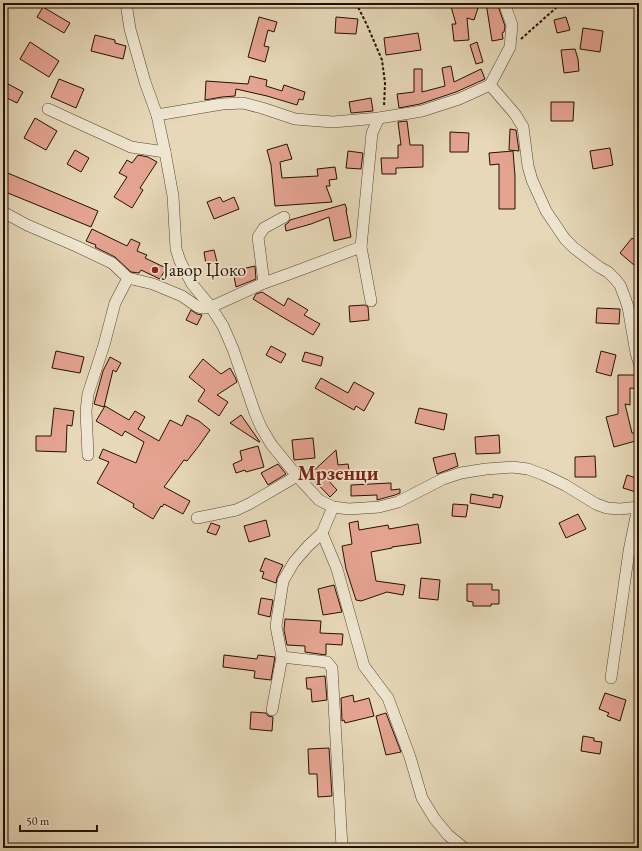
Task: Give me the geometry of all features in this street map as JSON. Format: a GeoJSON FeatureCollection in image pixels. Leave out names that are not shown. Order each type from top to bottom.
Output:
{"type":"FeatureCollection","features":[{"type":"Feature","properties":{"kind":"street"},"geometry":{"type":"LineString","coordinates":[[126,3],[132,37],[145,82],[157,115],[165,152],[173,196],[176,249],[180,261],[192,284],[223,326],[233,349],[255,413],[271,444],[319,500],[333,507],[349,509],[379,507],[398,502],[443,479],[461,473],[512,467],[544,475],[565,485],[596,504],[607,508],[620,509],[639,507],[629,551],[612,678]]}},
{"type":"Feature","properties":{"kind":"street"},"geometry":{"type":"LineString","coordinates":[[157,115],[222,104],[243,103],[295,118],[333,122],[379,118],[422,111],[459,99],[490,85],[510,47],[512,25],[504,3]]}},
{"type":"Feature","properties":{"kind":"street"},"geometry":{"type":"LineString","coordinates":[[490,85],[515,114],[523,127],[528,166],[532,180],[538,196],[564,239],[599,267],[608,272],[620,286],[626,298],[639,363]]}},
{"type":"Feature","properties":{"kind":"street"},"geometry":{"type":"LineString","coordinates":[[48,109],[130,147],[165,152]]}},
{"type":"Feature","properties":{"kind":"street"},"geometry":{"type":"LineString","coordinates":[[371,300],[361,247],[372,132],[379,118]]}},
{"type":"Feature","properties":{"kind":"street"},"geometry":{"type":"LineString","coordinates":[[3,212],[27,225],[112,263],[128,278],[153,284],[182,296],[198,307],[204,308],[210,307],[264,283],[361,247]]}},
{"type":"Feature","properties":{"kind":"street"},"geometry":{"type":"LineString","coordinates":[[264,283],[258,237],[264,228],[284,217]]}},
{"type":"Feature","properties":{"kind":"street"},"geometry":{"type":"LineString","coordinates":[[88,455],[86,411],[88,394],[104,345],[115,303],[128,278]]}},
{"type":"Feature","properties":{"kind":"street"},"geometry":{"type":"LineString","coordinates":[[197,518],[236,510],[297,476]]}},
{"type":"Feature","properties":{"kind":"street"},"geometry":{"type":"LineString","coordinates":[[272,710],[282,657],[276,626],[283,581],[294,562],[322,533],[333,507]]}},
{"type":"Feature","properties":{"kind":"street"},"geometry":{"type":"LineString","coordinates":[[322,533],[337,569],[364,666],[388,698],[410,757],[422,798],[434,818],[448,835],[464,848]]}},
{"type":"Feature","properties":{"kind":"street"},"geometry":{"type":"LineString","coordinates":[[282,657],[327,662],[332,668],[342,847]]}},
{"type":"Feature","properties":{"kind":"path"},"geometry":{"type":"LineString","coordinates":[[356,3],[382,60],[385,83],[383,111],[379,118]]}},
{"type":"Feature","properties":{"kind":"path"},"geometry":{"type":"LineString","coordinates":[[510,47],[558,6],[559,3]]}},
{"type":"Feature","properties":{"kind":"building"},"geometry":{"type":"Polygon","coordinates":[[[450,3],[465,3],[478,8],[474,20],[467,18],[469,40],[454,41],[452,24],[456,24],[450,3]]]}},
{"type":"Feature","properties":{"kind":"building"},"geometry":{"type":"Polygon","coordinates":[[[486,3],[497,3],[505,26],[504,32],[502,33],[503,39],[492,41],[486,3]]]}},
{"type":"Feature","properties":{"kind":"building"},"geometry":{"type":"Polygon","coordinates":[[[43,7],[70,23],[64,33],[37,17],[43,7]]]}},
{"type":"Feature","properties":{"kind":"building"},"geometry":{"type":"Polygon","coordinates":[[[259,17],[277,22],[274,32],[268,30],[264,46],[269,47],[265,62],[248,57],[259,17]]]}},
{"type":"Feature","properties":{"kind":"building"},"geometry":{"type":"Polygon","coordinates":[[[336,17],[358,19],[356,34],[335,33],[336,17]]]}},
{"type":"Feature","properties":{"kind":"building"},"geometry":{"type":"Polygon","coordinates":[[[566,17],[570,30],[557,33],[554,20],[566,17]]]}},
{"type":"Feature","properties":{"kind":"building"},"geometry":{"type":"Polygon","coordinates":[[[583,28],[603,31],[600,52],[580,49],[583,28]]]}},
{"type":"Feature","properties":{"kind":"building"},"geometry":{"type":"Polygon","coordinates":[[[418,33],[421,50],[386,55],[384,38],[418,33]]]}},
{"type":"Feature","properties":{"kind":"building"},"geometry":{"type":"Polygon","coordinates":[[[95,35],[115,40],[115,43],[126,46],[123,59],[91,51],[95,35]]]}},
{"type":"Feature","properties":{"kind":"building"},"geometry":{"type":"Polygon","coordinates":[[[30,42],[59,61],[49,77],[20,59],[30,42]]]}},
{"type":"Feature","properties":{"kind":"building"},"geometry":{"type":"Polygon","coordinates":[[[477,42],[483,62],[476,64],[470,45],[477,42]]]}},
{"type":"Feature","properties":{"kind":"building"},"geometry":{"type":"Polygon","coordinates":[[[575,49],[579,71],[564,73],[561,50],[575,49]]]}},
{"type":"Feature","properties":{"kind":"building"},"geometry":{"type":"Polygon","coordinates":[[[451,66],[454,82],[481,69],[485,79],[456,92],[420,104],[399,108],[397,94],[414,92],[414,69],[422,69],[422,92],[445,86],[442,68],[451,66]]]}},
{"type":"Feature","properties":{"kind":"building"},"geometry":{"type":"Polygon","coordinates":[[[250,76],[267,80],[266,86],[282,91],[284,85],[305,92],[303,100],[299,99],[297,105],[236,89],[235,96],[205,100],[206,81],[248,84],[250,76]]]}},
{"type":"Feature","properties":{"kind":"building"},"geometry":{"type":"Polygon","coordinates":[[[59,79],[84,89],[76,108],[51,97],[59,79]]]}},
{"type":"Feature","properties":{"kind":"building"},"geometry":{"type":"Polygon","coordinates":[[[8,84],[23,92],[17,103],[3,96],[8,84]]]}},
{"type":"Feature","properties":{"kind":"building"},"geometry":{"type":"Polygon","coordinates":[[[371,98],[373,111],[351,113],[349,102],[371,98]]]}},
{"type":"Feature","properties":{"kind":"building"},"geometry":{"type":"Polygon","coordinates":[[[551,102],[574,102],[573,121],[551,121],[551,102]]]}},
{"type":"Feature","properties":{"kind":"building"},"geometry":{"type":"Polygon","coordinates":[[[35,118],[57,131],[46,150],[24,138],[35,118]]]}},
{"type":"Feature","properties":{"kind":"building"},"geometry":{"type":"Polygon","coordinates":[[[407,121],[410,145],[423,145],[423,167],[396,168],[396,174],[382,174],[381,158],[398,158],[398,145],[401,145],[398,122],[407,121]]]}},
{"type":"Feature","properties":{"kind":"building"},"geometry":{"type":"Polygon","coordinates":[[[510,129],[516,130],[519,151],[509,150],[510,129]]]}},
{"type":"Feature","properties":{"kind":"building"},"geometry":{"type":"Polygon","coordinates":[[[450,132],[469,133],[468,152],[450,152],[450,132]]]}},
{"type":"Feature","properties":{"kind":"building"},"geometry":{"type":"Polygon","coordinates":[[[287,144],[292,159],[280,162],[282,178],[318,176],[317,169],[335,167],[337,179],[329,180],[330,186],[326,186],[332,202],[275,206],[271,165],[267,150],[287,144]]]}},
{"type":"Feature","properties":{"kind":"building"},"geometry":{"type":"Polygon","coordinates":[[[610,148],[613,165],[593,169],[590,151],[610,148]]]}},
{"type":"Feature","properties":{"kind":"building"},"geometry":{"type":"Polygon","coordinates":[[[75,150],[89,158],[81,172],[67,164],[75,150]]]}},
{"type":"Feature","properties":{"kind":"building"},"geometry":{"type":"Polygon","coordinates":[[[348,151],[363,153],[361,169],[346,168],[348,151]]]}},
{"type":"Feature","properties":{"kind":"building"},"geometry":{"type":"Polygon","coordinates":[[[513,151],[515,209],[499,209],[499,164],[490,165],[489,153],[513,151]]]}},
{"type":"Feature","properties":{"kind":"building"},"geometry":{"type":"Polygon","coordinates":[[[138,155],[148,157],[157,162],[140,188],[143,190],[132,208],[114,197],[127,177],[119,173],[127,160],[132,163],[138,155]]]}},
{"type":"Feature","properties":{"kind":"building"},"geometry":{"type":"Polygon","coordinates":[[[3,171],[98,211],[91,227],[3,191],[3,171]]]}},
{"type":"Feature","properties":{"kind":"building"},"geometry":{"type":"Polygon","coordinates":[[[220,197],[223,202],[234,197],[239,209],[214,219],[207,202],[220,197]]]}},
{"type":"Feature","properties":{"kind":"building"},"geometry":{"type":"Polygon","coordinates":[[[345,204],[351,237],[334,241],[329,217],[286,231],[285,225],[290,220],[345,204]]]}},
{"type":"Feature","properties":{"kind":"building"},"geometry":{"type":"Polygon","coordinates":[[[92,229],[127,246],[131,239],[140,243],[137,251],[147,255],[145,258],[166,268],[160,279],[141,270],[139,273],[131,272],[115,257],[95,247],[96,245],[86,241],[92,229]]]}},
{"type":"Feature","properties":{"kind":"building"},"geometry":{"type":"Polygon","coordinates":[[[632,238],[639,244],[639,260],[634,265],[620,253],[632,238]]]}},
{"type":"Feature","properties":{"kind":"building"},"geometry":{"type":"Polygon","coordinates":[[[214,250],[217,262],[206,264],[204,252],[214,250]]]}},
{"type":"Feature","properties":{"kind":"building"},"geometry":{"type":"Polygon","coordinates":[[[255,266],[256,279],[236,287],[233,271],[255,266]]]}},
{"type":"Feature","properties":{"kind":"building"},"geometry":{"type":"Polygon","coordinates":[[[262,292],[284,306],[288,298],[308,310],[304,315],[320,324],[313,335],[253,299],[256,294],[262,292]]]}},
{"type":"Feature","properties":{"kind":"building"},"geometry":{"type":"Polygon","coordinates":[[[365,305],[368,307],[369,320],[350,322],[349,306],[365,305]]]}},
{"type":"Feature","properties":{"kind":"building"},"geometry":{"type":"Polygon","coordinates":[[[597,308],[620,309],[619,324],[596,323],[597,308]]]}},
{"type":"Feature","properties":{"kind":"building"},"geometry":{"type":"Polygon","coordinates":[[[191,310],[202,315],[197,325],[186,320],[191,310]]]}},
{"type":"Feature","properties":{"kind":"building"},"geometry":{"type":"Polygon","coordinates":[[[271,346],[286,354],[281,363],[266,355],[271,346]]]}},
{"type":"Feature","properties":{"kind":"building"},"geometry":{"type":"Polygon","coordinates":[[[56,351],[84,357],[80,373],[52,368],[56,351]]]}},
{"type":"Feature","properties":{"kind":"building"},"geometry":{"type":"Polygon","coordinates":[[[601,351],[616,355],[611,376],[596,372],[601,351]]]}},
{"type":"Feature","properties":{"kind":"building"},"geometry":{"type":"Polygon","coordinates":[[[305,352],[323,357],[321,366],[302,361],[305,352]]]}},
{"type":"Feature","properties":{"kind":"building"},"geometry":{"type":"Polygon","coordinates":[[[110,357],[121,363],[116,372],[113,370],[104,407],[94,404],[103,371],[110,357]]]}},
{"type":"Feature","properties":{"kind":"building"},"geometry":{"type":"Polygon","coordinates":[[[203,359],[221,374],[230,368],[237,382],[217,395],[228,402],[219,416],[198,401],[205,390],[189,377],[203,359]]]}},
{"type":"Feature","properties":{"kind":"building"},"geometry":{"type":"Polygon","coordinates":[[[618,375],[639,375],[639,389],[630,388],[630,405],[625,404],[632,433],[639,433],[639,440],[614,447],[606,417],[618,414],[618,375]]]}},
{"type":"Feature","properties":{"kind":"building"},"geometry":{"type":"Polygon","coordinates":[[[321,378],[348,393],[354,382],[374,393],[364,411],[356,406],[354,410],[315,388],[321,378]]]}},
{"type":"Feature","properties":{"kind":"building"},"geometry":{"type":"Polygon","coordinates":[[[105,406],[129,420],[135,411],[145,417],[138,429],[159,441],[170,420],[182,426],[187,415],[199,421],[210,430],[187,461],[184,460],[164,487],[190,501],[183,514],[164,504],[162,507],[161,506],[153,519],[133,507],[134,504],[97,483],[109,462],[99,458],[103,449],[136,463],[144,442],[125,431],[122,436],[96,421],[105,406]]]}},
{"type":"Feature","properties":{"kind":"building"},"geometry":{"type":"Polygon","coordinates":[[[54,408],[74,411],[72,426],[67,425],[66,452],[36,451],[36,436],[51,436],[54,408]]]}},
{"type":"Feature","properties":{"kind":"building"},"geometry":{"type":"Polygon","coordinates":[[[419,408],[447,414],[444,430],[415,423],[419,408]]]}},
{"type":"Feature","properties":{"kind":"building"},"geometry":{"type":"Polygon","coordinates":[[[241,415],[260,442],[230,423],[241,415]]]}},
{"type":"Feature","properties":{"kind":"building"},"geometry":{"type":"Polygon","coordinates":[[[499,435],[500,453],[476,454],[475,437],[499,435]]]}},
{"type":"Feature","properties":{"kind":"building"},"geometry":{"type":"Polygon","coordinates":[[[313,438],[315,458],[294,460],[292,440],[313,438]]]}},
{"type":"Feature","properties":{"kind":"building"},"geometry":{"type":"Polygon","coordinates":[[[258,446],[264,467],[236,473],[233,464],[242,460],[240,451],[258,446]]]}},
{"type":"Feature","properties":{"kind":"building"},"geometry":{"type":"Polygon","coordinates":[[[336,450],[338,465],[348,464],[350,476],[327,479],[337,490],[330,497],[309,475],[336,450]]]}},
{"type":"Feature","properties":{"kind":"building"},"geometry":{"type":"Polygon","coordinates":[[[455,453],[458,466],[437,474],[433,458],[455,453]]]}},
{"type":"Feature","properties":{"kind":"building"},"geometry":{"type":"Polygon","coordinates":[[[595,456],[596,477],[575,477],[575,457],[595,456]]]}},
{"type":"Feature","properties":{"kind":"building"},"geometry":{"type":"Polygon","coordinates":[[[278,464],[286,474],[268,485],[261,473],[278,464]]]}},
{"type":"Feature","properties":{"kind":"building"},"geometry":{"type":"Polygon","coordinates":[[[627,475],[639,479],[636,492],[623,488],[627,475]]]}},
{"type":"Feature","properties":{"kind":"building"},"geometry":{"type":"Polygon","coordinates":[[[391,483],[391,490],[400,489],[400,493],[377,500],[377,495],[351,496],[351,485],[391,483]]]}},
{"type":"Feature","properties":{"kind":"building"},"geometry":{"type":"Polygon","coordinates":[[[471,494],[493,498],[493,494],[503,496],[500,508],[470,503],[471,494]]]}},
{"type":"Feature","properties":{"kind":"building"},"geometry":{"type":"Polygon","coordinates":[[[453,504],[468,505],[466,517],[452,516],[453,504]]]}},
{"type":"Feature","properties":{"kind":"building"},"geometry":{"type":"Polygon","coordinates":[[[578,514],[586,529],[566,538],[559,523],[578,514]]]}},
{"type":"Feature","properties":{"kind":"building"},"geometry":{"type":"Polygon","coordinates":[[[266,520],[270,536],[249,542],[244,526],[266,520]]]}},
{"type":"Feature","properties":{"kind":"building"},"geometry":{"type":"Polygon","coordinates":[[[358,521],[359,530],[388,525],[389,529],[418,524],[421,543],[392,547],[371,552],[376,581],[405,585],[403,595],[387,592],[361,601],[356,600],[346,569],[342,546],[352,544],[349,523],[358,521]]]}},
{"type":"Feature","properties":{"kind":"building"},"geometry":{"type":"Polygon","coordinates":[[[211,523],[220,526],[216,535],[207,532],[211,523]]]}},
{"type":"Feature","properties":{"kind":"building"},"geometry":{"type":"Polygon","coordinates":[[[265,558],[283,565],[276,583],[262,578],[264,572],[260,571],[265,558]]]}},
{"type":"Feature","properties":{"kind":"building"},"geometry":{"type":"Polygon","coordinates":[[[421,578],[440,580],[438,600],[419,598],[421,578]]]}},
{"type":"Feature","properties":{"kind":"building"},"geometry":{"type":"Polygon","coordinates":[[[467,584],[492,584],[492,590],[499,590],[499,604],[491,604],[491,606],[473,606],[473,602],[467,601],[467,584]]]}},
{"type":"Feature","properties":{"kind":"building"},"geometry":{"type":"Polygon","coordinates":[[[334,585],[342,612],[323,615],[318,589],[334,585]]]}},
{"type":"Feature","properties":{"kind":"building"},"geometry":{"type":"Polygon","coordinates":[[[261,598],[273,600],[270,617],[258,614],[261,598]]]}},
{"type":"Feature","properties":{"kind":"building"},"geometry":{"type":"Polygon","coordinates":[[[285,619],[321,621],[320,633],[343,634],[342,645],[326,644],[326,655],[305,652],[305,646],[287,645],[284,630],[285,619]]]}},
{"type":"Feature","properties":{"kind":"building"},"geometry":{"type":"Polygon","coordinates":[[[224,655],[257,659],[258,655],[275,657],[271,680],[254,678],[255,671],[223,667],[224,655]]]}},
{"type":"Feature","properties":{"kind":"building"},"geometry":{"type":"Polygon","coordinates":[[[325,676],[327,700],[312,702],[311,689],[307,689],[306,678],[325,676]]]}},
{"type":"Feature","properties":{"kind":"building"},"geometry":{"type":"Polygon","coordinates":[[[605,693],[626,700],[620,721],[607,716],[609,713],[599,709],[605,693]]]}},
{"type":"Feature","properties":{"kind":"building"},"geometry":{"type":"Polygon","coordinates":[[[353,695],[354,702],[369,698],[374,716],[345,723],[344,720],[342,721],[341,698],[353,695]]]}},
{"type":"Feature","properties":{"kind":"building"},"geometry":{"type":"Polygon","coordinates":[[[251,712],[266,713],[268,716],[273,717],[272,731],[250,729],[251,712]]]}},
{"type":"Feature","properties":{"kind":"building"},"geometry":{"type":"Polygon","coordinates":[[[386,713],[401,752],[386,755],[376,716],[386,713]]]}},
{"type":"Feature","properties":{"kind":"building"},"geometry":{"type":"Polygon","coordinates":[[[583,736],[594,738],[594,741],[602,742],[600,754],[581,751],[583,736]]]}},
{"type":"Feature","properties":{"kind":"building"},"geometry":{"type":"Polygon","coordinates":[[[329,748],[332,796],[318,797],[317,774],[309,774],[308,749],[329,748]]]}},
{"type":"Feature","properties":{"kind":"place","name":"Јавор Џоко"},"geometry":{"type":"Point","coordinates":[155,270]}},
{"type":"Feature","properties":{"kind":"district","name":"Мрзенци"},"geometry":{"type":"Point","coordinates":[338,473]}}]}
